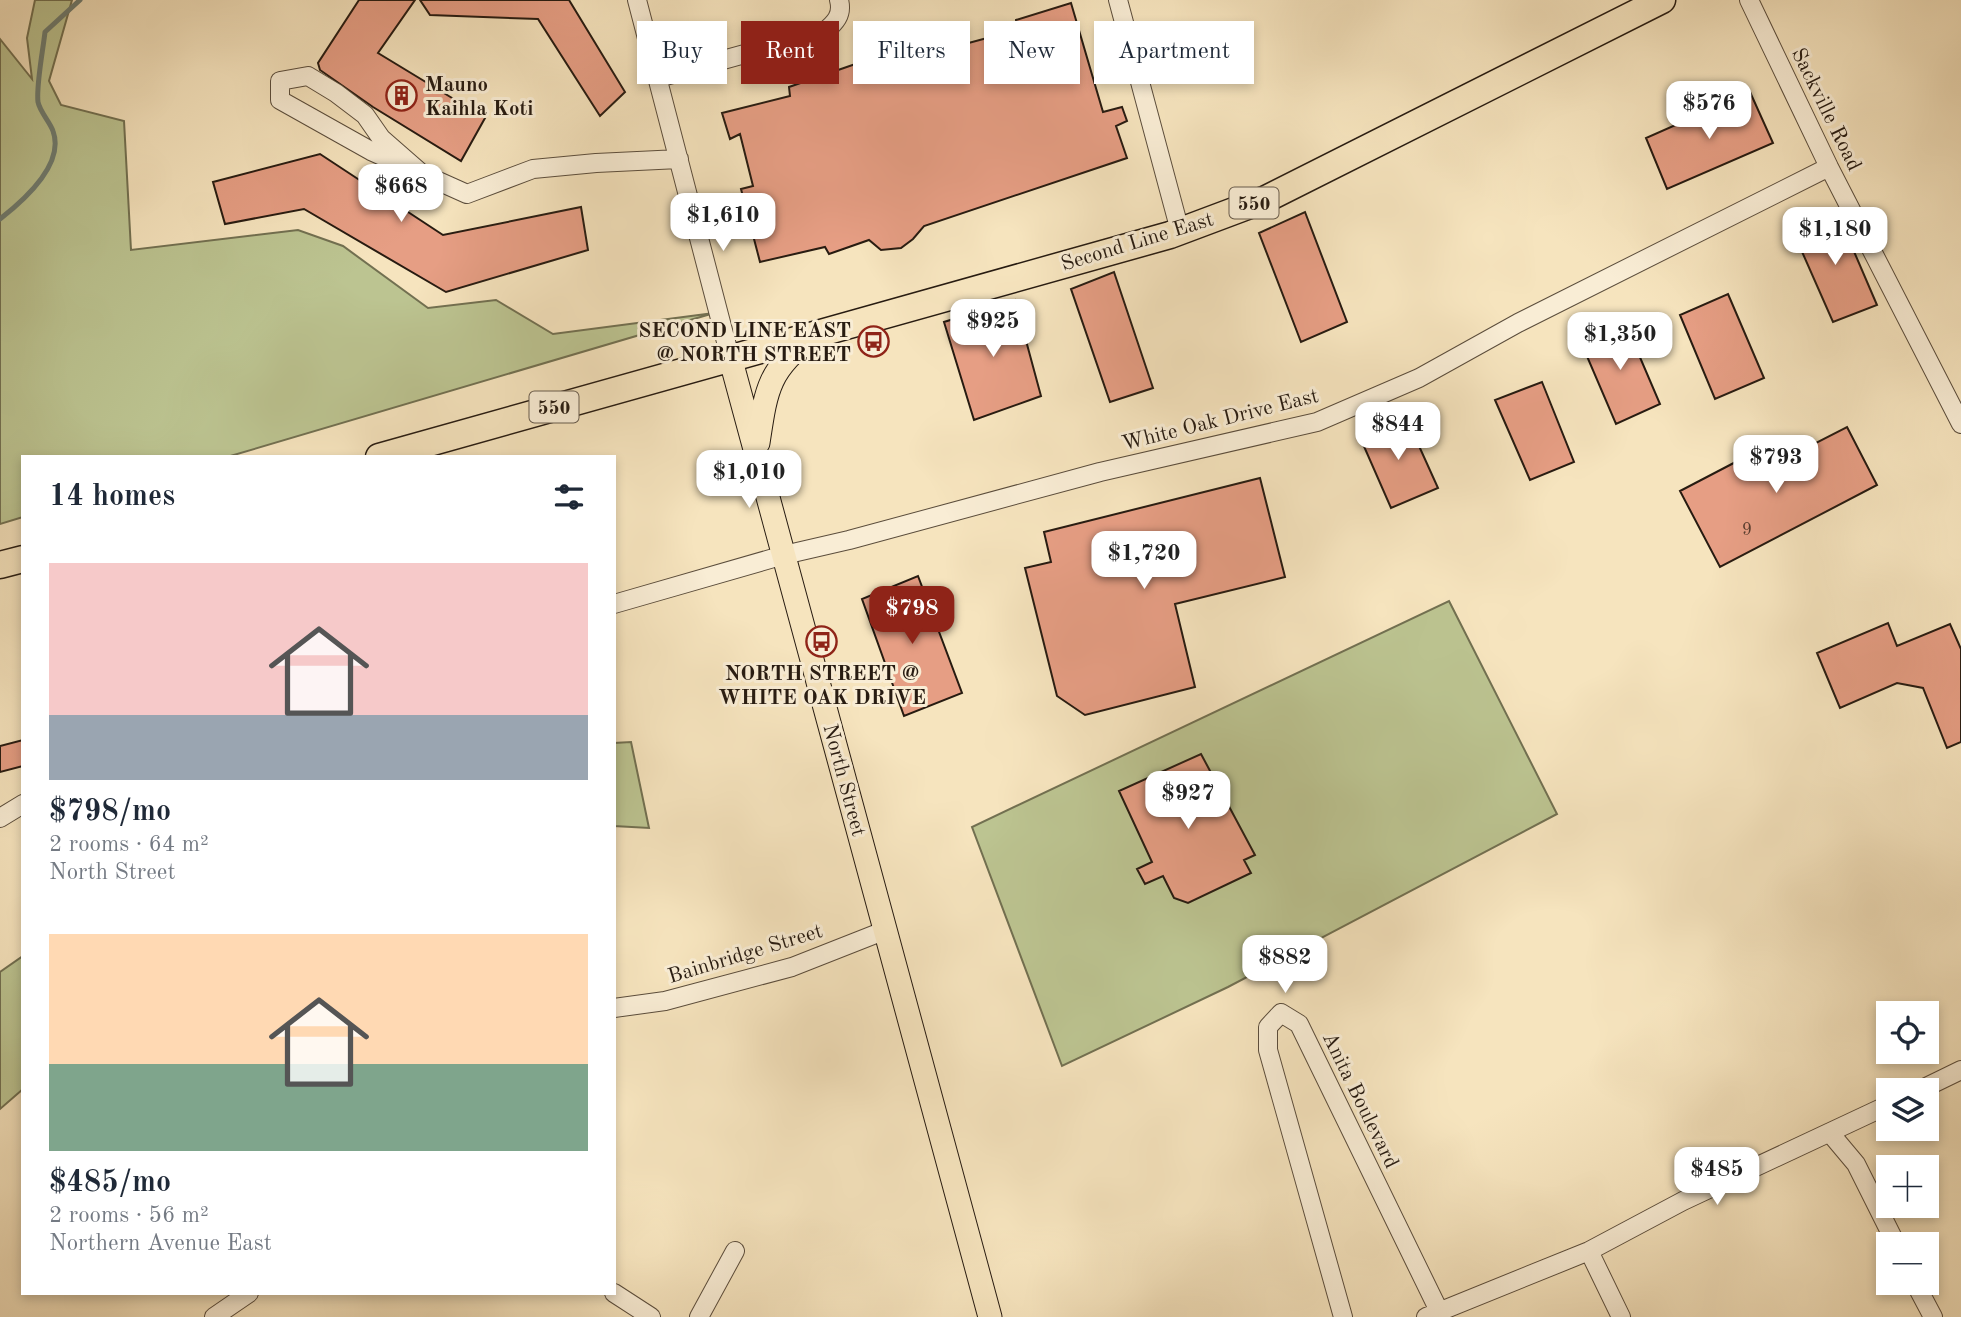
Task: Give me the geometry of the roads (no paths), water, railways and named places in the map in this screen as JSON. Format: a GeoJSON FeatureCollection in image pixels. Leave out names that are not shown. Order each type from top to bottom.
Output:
{"type":"FeatureCollection","features":[{"type":"Feature","properties":{"kind":"highway","name":"Second Line East"},"geometry":{"type":"LineString","coordinates":[[386,455],[1180,231],[1266,199],[1662,0]]}},
{"type":"Feature","properties":{"kind":"highway"},"geometry":{"type":"LineString","coordinates":[[0,565],[21,560]]}},
{"type":"Feature","properties":{"kind":"main road"},"geometry":{"type":"LineString","coordinates":[[756,453],[765,395],[772,379],[792,351],[818,333]]}},
{"type":"Feature","properties":{"kind":"main road","name":"North Street"},"geometry":{"type":"LineString","coordinates":[[730,357],[990,1317]]}},
{"type":"Feature","properties":{"kind":"street","name":"North Street"},"geometry":{"type":"LineString","coordinates":[[637,0],[643,21]]}},
{"type":"Feature","properties":{"kind":"street"},"geometry":{"type":"LineString","coordinates":[[727,59],[824,32],[840,15],[839,0]]}},
{"type":"Feature","properties":{"kind":"street"},"geometry":{"type":"LineString","coordinates":[[1118,0],[1180,231]]}},
{"type":"Feature","properties":{"kind":"street","name":"Sackville Road"},"geometry":{"type":"LineString","coordinates":[[1749,0],[1829,167],[1961,424]]}},
{"type":"Feature","properties":{"kind":"street"},"geometry":{"type":"LineString","coordinates":[[421,173],[381,138],[365,115],[336,93],[307,76],[280,81],[280,100],[372,151],[467,194],[533,169],[679,159]]}},
{"type":"Feature","properties":{"kind":"street","name":"North Street"},"geometry":{"type":"LineString","coordinates":[[660,84],[730,357]]}},
{"type":"Feature","properties":{"kind":"street","name":"White Oak Drive East"},"geometry":{"type":"LineString","coordinates":[[616,603],[784,555],[1100,472],[1317,422],[1419,378],[1518,323],[1829,167]]}},
{"type":"Feature","properties":{"kind":"street"},"geometry":{"type":"LineString","coordinates":[[0,818],[21,805]]}},
{"type":"Feature","properties":{"kind":"street","name":"Bainbridge Street"},"geometry":{"type":"LineString","coordinates":[[616,1009],[665,1000],[792,967],[886,930]]}},
{"type":"Feature","properties":{"kind":"street","name":"Anita Boulevard"},"geometry":{"type":"LineString","coordinates":[[1343,1317],[1268,1050],[1268,1027],[1281,1013],[1298,1024],[1433,1315]]}},
{"type":"Feature","properties":{"kind":"street"},"geometry":{"type":"LineString","coordinates":[[1939,1081],[1961,1070]]}},
{"type":"Feature","properties":{"kind":"street"},"geometry":{"type":"LineString","coordinates":[[1433,1315],[1589,1251],[1683,1201],[1876,1111]]}},
{"type":"Feature","properties":{"kind":"street"},"geometry":{"type":"LineString","coordinates":[[1829,1133],[1856,1164],[1890,1232]]}},
{"type":"Feature","properties":{"kind":"street"},"geometry":{"type":"LineString","coordinates":[[699,1317],[735,1251]]}},
{"type":"Feature","properties":{"kind":"street"},"geometry":{"type":"LineString","coordinates":[[1589,1251],[1621,1317]]}},
{"type":"Feature","properties":{"kind":"street"},"geometry":{"type":"LineString","coordinates":[[616,1294],[651,1317]]}},
{"type":"Feature","properties":{"kind":"street"},"geometry":{"type":"LineString","coordinates":[[214,1317],[246,1295]]}},
{"type":"Feature","properties":{"kind":"street"},"geometry":{"type":"LineString","coordinates":[[1921,1295],[1933,1317]]}},
{"type":"Feature","properties":{"kind":"waterway"},"geometry":{"type":"LineString","coordinates":[[0,219],[40,181],[53,156],[53,131],[38,102],[45,32],[80,0]]}},
{"type":"Feature","properties":{"kind":"place","name":"Mauno Kaihla Koti"},"geometry":{"type":"Point","coordinates":[402,96]}},
{"type":"Feature","properties":{"kind":"place","name":"SECOND LINE EAST @ NORTH STREET"},"geometry":{"type":"Point","coordinates":[874,342]}},
{"type":"Feature","properties":{"kind":"place","name":"NORTH STREET @ WHITE OAK DRIVE"},"geometry":{"type":"Point","coordinates":[822,641]}}]}
